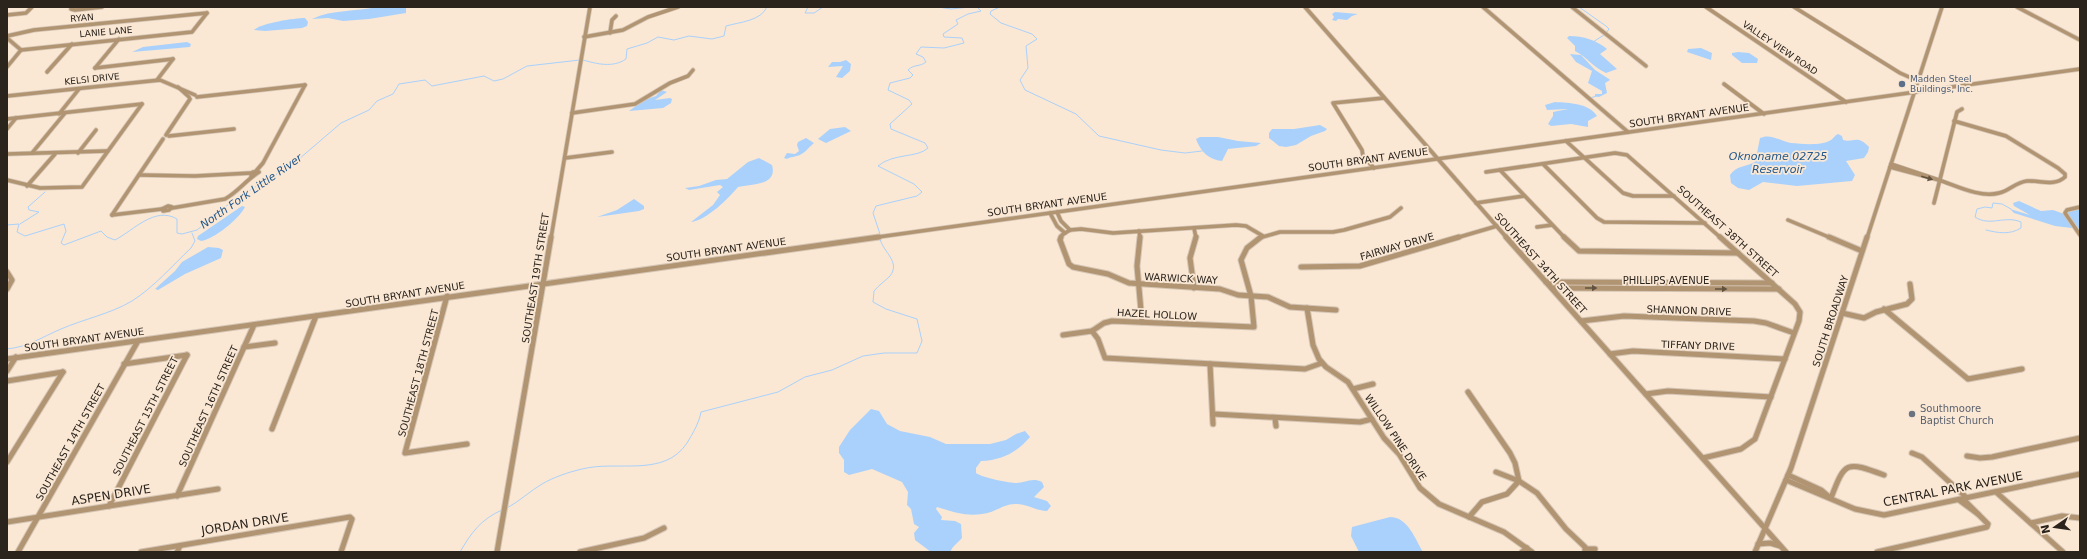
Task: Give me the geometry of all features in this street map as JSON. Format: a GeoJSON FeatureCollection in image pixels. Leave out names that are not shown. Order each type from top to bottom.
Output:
{"type":"FeatureCollection","features":[{"type":"Feature","properties":{"kind":"street"},"geometry":{"type":"LineString","coordinates":[[7,15],[26,13],[32,7]]}},
{"type":"Feature","properties":{"kind":"street"},"geometry":{"type":"LineString","coordinates":[[71,8],[102,7]]}},
{"type":"Feature","properties":{"kind":"street","name":"SOUTHEAST 19TH STREET"},"geometry":{"type":"LineString","coordinates":[[497,552],[590,7]]}},
{"type":"Feature","properties":{"kind":"street"},"geometry":{"type":"LineString","coordinates":[[585,35],[610,33],[623,30],[648,17],[678,7]]}},
{"type":"Feature","properties":{"kind":"street","name":"SOUTHEAST 34TH STREET"},"geometry":{"type":"LineString","coordinates":[[1305,7],[1437,159],[1786,552]]}},
{"type":"Feature","properties":{"kind":"street"},"geometry":{"type":"LineString","coordinates":[[1483,7],[1630,132]]}},
{"type":"Feature","properties":{"kind":"street"},"geometry":{"type":"LineString","coordinates":[[1572,7],[1646,66]]}},
{"type":"Feature","properties":{"kind":"street","name":"VALLEY VIEW ROAD"},"geometry":{"type":"LineString","coordinates":[[1706,7],[1846,102]]}},
{"type":"Feature","properties":{"kind":"street"},"geometry":{"type":"LineString","coordinates":[[1794,7],[1900,73],[1918,81]]}},
{"type":"Feature","properties":{"kind":"street","name":"SOUTH BROADWAY"},"geometry":{"type":"LineString","coordinates":[[1755,552],[1787,478],[1942,7]]}},
{"type":"Feature","properties":{"kind":"street"},"geometry":{"type":"LineString","coordinates":[[2017,7],[2080,40]]}},
{"type":"Feature","properties":{"kind":"street","name":"RYAN"},"geometry":{"type":"LineString","coordinates":[[7,37],[34,30],[207,13],[192,32]]}},
{"type":"Feature","properties":{"kind":"street"},"geometry":{"type":"LineString","coordinates":[[610,33],[612,20],[616,16]]}},
{"type":"Feature","properties":{"kind":"street","name":"LANIE LANE"},"geometry":{"type":"LineString","coordinates":[[21,50],[192,32]]}},
{"type":"Feature","properties":{"kind":"street"},"geometry":{"type":"LineString","coordinates":[[7,37],[21,50],[7,67]]}},
{"type":"Feature","properties":{"kind":"street"},"geometry":{"type":"LineString","coordinates":[[119,39],[95,68],[173,59],[157,80]]}},
{"type":"Feature","properties":{"kind":"street"},"geometry":{"type":"LineString","coordinates":[[47,72],[72,44]]}},
{"type":"Feature","properties":{"kind":"street","name":"SOUTH BRYANT AVENUE"},"geometry":{"type":"LineString","coordinates":[[7,359],[254,325],[447,296],[2080,69]]}},
{"type":"Feature","properties":{"kind":"street"},"geometry":{"type":"LineString","coordinates":[[572,113],[635,104],[670,83],[690,75],[693,70]]}},
{"type":"Feature","properties":{"kind":"street","name":"KELSI DRIVE"},"geometry":{"type":"LineString","coordinates":[[7,96],[157,80],[186,90],[196,96]]}},
{"type":"Feature","properties":{"kind":"street"},"geometry":{"type":"LineString","coordinates":[[1724,84],[1764,114]]}},
{"type":"Feature","properties":{"kind":"street"},"geometry":{"type":"LineString","coordinates":[[305,85],[263,163],[256,171],[258,173],[252,175],[233,195],[225,199],[172,208],[166,211],[162,209],[112,215],[166,137],[190,98],[196,96],[305,85]]}},
{"type":"Feature","properties":{"kind":"street","name":"KELSI DRIVE"},"geometry":{"type":"LineString","coordinates":[[178,87],[190,98]]}},
{"type":"Feature","properties":{"kind":"street"},"geometry":{"type":"LineString","coordinates":[[59,114],[79,89]]}},
{"type":"Feature","properties":{"kind":"street"},"geometry":{"type":"LineString","coordinates":[[1374,168],[1363,156],[1362,150],[1333,103],[1384,98]]}},
{"type":"Feature","properties":{"kind":"street"},"geometry":{"type":"LineString","coordinates":[[7,119],[142,104],[82,187],[46,189],[7,180]]}},
{"type":"Feature","properties":{"kind":"street"},"geometry":{"type":"LineString","coordinates":[[1934,203],[1954,121],[1957,112],[1962,109]]}},
{"type":"Feature","properties":{"kind":"street"},"geometry":{"type":"LineString","coordinates":[[32,154],[65,113]]}},
{"type":"Feature","properties":{"kind":"street"},"geometry":{"type":"LineString","coordinates":[[7,129],[16,118]]}},
{"type":"Feature","properties":{"kind":"street"},"geometry":{"type":"LineString","coordinates":[[1890,166],[1994,194],[2003,193],[2011,186],[2019,182],[2057,182],[2065,177],[2065,174],[2058,168],[2007,137],[1954,121]]}},
{"type":"Feature","properties":{"kind":"street"},"geometry":{"type":"LineString","coordinates":[[166,137],[234,129]]}},
{"type":"Feature","properties":{"kind":"street"},"geometry":{"type":"LineString","coordinates":[[78,153],[96,130]]}},
{"type":"Feature","properties":{"kind":"street"},"geometry":{"type":"LineString","coordinates":[[1566,141],[1625,194],[1674,196]]}},
{"type":"Feature","properties":{"kind":"street"},"geometry":{"type":"LineString","coordinates":[[7,157],[9,154],[55,154],[107,151]]}},
{"type":"Feature","properties":{"kind":"street"},"geometry":{"type":"LineString","coordinates":[[564,158],[612,152]]}},
{"type":"Feature","properties":{"kind":"street","name":"SOUTHEAST 38TH STREET"},"geometry":{"type":"LineString","coordinates":[[1585,158],[1623,153],[1629,156],[1779,289],[1799,309],[1800,318],[1794,333]]}},
{"type":"Feature","properties":{"kind":"street"},"geometry":{"type":"LineString","coordinates":[[28,186],[55,154]]}},
{"type":"Feature","properties":{"kind":"street"},"geometry":{"type":"LineString","coordinates":[[1486,172],[1585,158]]}},
{"type":"Feature","properties":{"kind":"street"},"geometry":{"type":"LineString","coordinates":[[1543,164],[1597,218],[1604,222],[1705,223]]}},
{"type":"Feature","properties":{"kind":"street"},"geometry":{"type":"LineString","coordinates":[[1500,170],[1577,250],[1586,252],[1738,253]]}},
{"type":"Feature","properties":{"kind":"street"},"geometry":{"type":"LineString","coordinates":[[139,175],[159,174],[192,176],[235,172],[252,175]]}},
{"type":"Feature","properties":{"kind":"street"},"geometry":{"type":"LineString","coordinates":[[1476,203],[1524,196]]}},
{"type":"Feature","properties":{"kind":"street"},"geometry":{"type":"LineString","coordinates":[[2080,207],[2067,210],[2065,214],[2073,228],[2080,235]]}},
{"type":"Feature","properties":{"kind":"street"},"geometry":{"type":"LineString","coordinates":[[1251,296],[1241,260],[1247,248],[1263,236],[1286,231],[1340,231],[1394,215],[1400,208]]}},
{"type":"Feature","properties":{"kind":"street"},"geometry":{"type":"LineString","coordinates":[[1057,212],[1061,221],[1070,230]]}},
{"type":"Feature","properties":{"kind":"street"},"geometry":{"type":"LineString","coordinates":[[1050,213],[1057,226],[1065,233],[1070,230],[1080,229],[1108,233],[1236,225],[1246,226],[1263,236]]}},
{"type":"Feature","properties":{"kind":"street"},"geometry":{"type":"LineString","coordinates":[[1788,220],[1862,251]]}},
{"type":"Feature","properties":{"kind":"street"},"geometry":{"type":"LineString","coordinates":[[1537,227],[1552,225]]}},
{"type":"Feature","properties":{"kind":"street","name":"FAIRWAY DRIVE"},"geometry":{"type":"LineString","coordinates":[[1301,267],[1360,266],[1497,226]]}},
{"type":"Feature","properties":{"kind":"street"},"geometry":{"type":"LineString","coordinates":[[1194,228],[1196,237],[1190,258],[1194,288]]}},
{"type":"Feature","properties":{"kind":"street"},"geometry":{"type":"LineString","coordinates":[[1139,231],[1141,238],[1136,264],[1142,322]]}},
{"type":"Feature","properties":{"kind":"street","name":"WARWICK WAY"},"geometry":{"type":"LineString","coordinates":[[1065,233],[1061,237],[1061,244],[1069,264],[1082,270],[1108,274],[1129,283],[1139,285],[1220,289],[1238,295],[1268,297],[1290,307],[1336,310]]}},
{"type":"Feature","properties":{"kind":"street"},"geometry":{"type":"LineString","coordinates":[[7,289],[12,280],[8,273]]}},
{"type":"Feature","properties":{"kind":"street","name":"PHILLIPS AVENUE"},"geometry":{"type":"LineString","coordinates":[[1546,282],[1772,283]]}},
{"type":"Feature","properties":{"kind":"street"},"geometry":{"type":"LineString","coordinates":[[1842,313],[1864,318],[1884,309],[1907,304],[1912,299],[1910,284]]}},
{"type":"Feature","properties":{"kind":"street","name":"PHILLIPS AVENUE"},"geometry":{"type":"LineString","coordinates":[[1552,288],[1779,289]]}},
{"type":"Feature","properties":{"kind":"street","name":"SOUTHEAST 18TH STREET"},"geometry":{"type":"LineString","coordinates":[[447,296],[405,453],[467,444]]}},
{"type":"Feature","properties":{"kind":"street","name":"HAZEL HOLLOW"},"geometry":{"type":"LineString","coordinates":[[1063,335],[1092,330],[1104,322],[1112,320],[1254,327],[1251,296]]}},
{"type":"Feature","properties":{"kind":"street"},"geometry":{"type":"LineString","coordinates":[[1092,330],[1105,358],[1305,369],[1322,363],[1316,353],[1307,308]]}},
{"type":"Feature","properties":{"kind":"street"},"geometry":{"type":"LineString","coordinates":[[1884,309],[1968,379],[2022,369]]}},
{"type":"Feature","properties":{"kind":"street"},"geometry":{"type":"LineString","coordinates":[[272,429],[316,316]]}},
{"type":"Feature","properties":{"kind":"street","name":"SHANNON DRIVE"},"geometry":{"type":"LineString","coordinates":[[1581,321],[1624,316],[1754,321],[1766,323],[1794,333]]}},
{"type":"Feature","properties":{"kind":"street","name":"SOUTHEAST 16TH STREET"},"geometry":{"type":"LineString","coordinates":[[177,496],[254,325]]}},
{"type":"Feature","properties":{"kind":"street"},"geometry":{"type":"LineString","coordinates":[[1703,458],[1741,450],[1751,443],[1758,432],[1794,333]]}},
{"type":"Feature","properties":{"kind":"street","name":"SOUTHEAST 14TH STREET"},"geometry":{"type":"LineString","coordinates":[[18,552],[138,341]]}},
{"type":"Feature","properties":{"kind":"street"},"geometry":{"type":"LineString","coordinates":[[244,347],[275,343]]}},
{"type":"Feature","properties":{"kind":"street","name":"TIFFANY DRIVE"},"geometry":{"type":"LineString","coordinates":[[1610,354],[1633,352],[1785,359]]}},
{"type":"Feature","properties":{"kind":"street","name":"SOUTHEAST 15TH STREET"},"geometry":{"type":"LineString","coordinates":[[109,506],[187,355],[124,364]]}},
{"type":"Feature","properties":{"kind":"street"},"geometry":{"type":"LineString","coordinates":[[7,371],[16,357]]}},
{"type":"Feature","properties":{"kind":"street","name":"WILLOW PINE DRIVE"},"geometry":{"type":"LineString","coordinates":[[1322,363],[1348,382],[1384,438],[1399,454],[1420,488],[1431,499],[1504,532],[1527,551]]}},
{"type":"Feature","properties":{"kind":"street"},"geometry":{"type":"LineString","coordinates":[[1210,364],[1213,424]]}},
{"type":"Feature","properties":{"kind":"street"},"geometry":{"type":"LineString","coordinates":[[7,381],[63,372],[7,462]]}},
{"type":"Feature","properties":{"kind":"street"},"geometry":{"type":"LineString","coordinates":[[1353,389],[1373,384]]}},
{"type":"Feature","properties":{"kind":"street"},"geometry":{"type":"LineString","coordinates":[[1646,394],[1668,391],[1771,397]]}},
{"type":"Feature","properties":{"kind":"street"},"geometry":{"type":"LineString","coordinates":[[1468,392],[1510,453],[1515,463],[1519,481]]}},
{"type":"Feature","properties":{"kind":"street"},"geometry":{"type":"LineString","coordinates":[[1213,414],[1360,422],[1372,419]]}},
{"type":"Feature","properties":{"kind":"street"},"geometry":{"type":"LineString","coordinates":[[1275,418],[1276,426]]}},
{"type":"Feature","properties":{"kind":"street"},"geometry":{"type":"LineString","coordinates":[[1967,456],[1980,458],[1992,457],[2080,438]]}},
{"type":"Feature","properties":{"kind":"street"},"geometry":{"type":"LineString","coordinates":[[1877,552],[1987,528],[1988,524],[1979,515],[1970,510],[1963,499],[1922,457],[1912,453]]}},
{"type":"Feature","properties":{"kind":"street"},"geometry":{"type":"LineString","coordinates":[[1831,498],[1841,473],[1847,469],[1865,468],[1884,475]]}},
{"type":"Feature","properties":{"kind":"street"},"geometry":{"type":"LineString","coordinates":[[1496,472],[1519,481],[1537,493],[1559,521],[1586,550],[1595,549]]}},
{"type":"Feature","properties":{"kind":"street","name":"CENTRAL PARK AVENUE"},"geometry":{"type":"LineString","coordinates":[[1787,478],[1855,509],[1884,515],[2080,474]]}},
{"type":"Feature","properties":{"kind":"street"},"geometry":{"type":"LineString","coordinates":[[1469,516],[1482,502],[1507,494],[1519,481]]}},
{"type":"Feature","properties":{"kind":"street","name":"ASPEN DRIVE"},"geometry":{"type":"LineString","coordinates":[[7,522],[218,489]]}},
{"type":"Feature","properties":{"kind":"street"},"geometry":{"type":"LineString","coordinates":[[1996,492],[2063,552]]}},
{"type":"Feature","properties":{"kind":"street"},"geometry":{"type":"LineString","coordinates":[[2031,523],[2062,516],[2080,518]]}},
{"type":"Feature","properties":{"kind":"street","name":"JORDAN DRIVE"},"geometry":{"type":"LineString","coordinates":[[141,552],[352,517],[341,552]]}},
{"type":"Feature","properties":{"kind":"street"},"geometry":{"type":"LineString","coordinates":[[580,552],[644,538],[664,528]]}},
{"type":"Feature","properties":{"kind":"street"},"geometry":{"type":"LineString","coordinates":[[1758,544],[1770,543],[1780,546]]}},
{"type":"Feature","properties":{"kind":"street"},"geometry":{"type":"LineString","coordinates":[[177,552],[180,546]]}},
{"type":"Feature","properties":{"kind":"water"},"geometry":{"type":"Polygon","coordinates":[[[377,7],[406,7],[406,13],[369,19],[343,21],[328,18],[312,19],[336,12],[377,7]]]}},
{"type":"Feature","properties":{"kind":"water"},"geometry":{"type":"Polygon","coordinates":[[[1335,12],[1358,14],[1347,20],[1338,19],[1336,21],[1332,20],[1334,17],[1332,14],[1335,12]]]}},
{"type":"Feature","properties":{"kind":"water"},"geometry":{"type":"Polygon","coordinates":[[[305,18],[308,22],[307,26],[302,28],[265,31],[254,30],[258,27],[271,23],[305,18]]]}},
{"type":"Feature","properties":{"kind":"water"},"geometry":{"type":"Polygon","coordinates":[[[1569,36],[1590,39],[1603,46],[1607,49],[1600,54],[1617,69],[1606,73],[1598,68],[1575,51],[1575,46],[1567,38],[1569,36]]]}},
{"type":"Feature","properties":{"kind":"water"},"geometry":{"type":"Polygon","coordinates":[[[187,42],[191,44],[190,47],[132,52],[143,47],[187,42]]]}},
{"type":"Feature","properties":{"kind":"water"},"geometry":{"type":"Polygon","coordinates":[[[1701,48],[1712,53],[1711,60],[1687,52],[1688,49],[1701,48]]]}},
{"type":"Feature","properties":{"kind":"water"},"geometry":{"type":"Polygon","coordinates":[[[1732,53],[1749,53],[1758,59],[1757,63],[1742,63],[1732,55],[1732,53]]]}},
{"type":"Feature","properties":{"kind":"water"},"geometry":{"type":"Polygon","coordinates":[[[1570,54],[1581,55],[1595,70],[1610,80],[1605,83],[1607,93],[1599,97],[1595,96],[1595,94],[1602,94],[1602,91],[1588,83],[1592,71],[1576,62],[1570,54]]]}},
{"type":"Feature","properties":{"kind":"water"},"geometry":{"type":"Polygon","coordinates":[[[846,60],[851,64],[850,71],[842,78],[836,77],[843,66],[828,67],[832,62],[846,60]]]}},
{"type":"Feature","properties":{"kind":"water"},"geometry":{"type":"Polygon","coordinates":[[[661,90],[667,92],[655,100],[670,98],[672,99],[671,103],[663,108],[629,111],[644,100],[656,96],[661,90]]]}},
{"type":"Feature","properties":{"kind":"water"},"geometry":{"type":"Polygon","coordinates":[[[1555,102],[1572,103],[1584,106],[1589,108],[1597,116],[1588,121],[1588,127],[1571,124],[1551,126],[1548,124],[1553,116],[1553,112],[1568,109],[1547,110],[1545,105],[1555,102]]]}},
{"type":"Feature","properties":{"kind":"water"},"geometry":{"type":"Polygon","coordinates":[[[1320,125],[1327,129],[1296,145],[1286,147],[1279,146],[1269,138],[1269,133],[1272,129],[1294,129],[1320,125]]]}},
{"type":"Feature","properties":{"kind":"water"},"geometry":{"type":"Polygon","coordinates":[[[845,127],[851,131],[826,143],[818,139],[830,129],[845,127]]]}},
{"type":"Feature","properties":{"kind":"water","name":"Oknoname 02725 Reservoir"},"geometry":{"type":"Polygon","coordinates":[[[1838,134],[1842,136],[1843,140],[1858,140],[1865,143],[1869,147],[1864,158],[1846,161],[1855,175],[1852,181],[1797,186],[1763,182],[1749,190],[1738,188],[1731,183],[1730,175],[1736,169],[1755,162],[1756,159],[1744,156],[1744,153],[1757,153],[1760,138],[1768,136],[1791,143],[1817,144],[1827,142],[1838,134]]]}},
{"type":"Feature","properties":{"kind":"water"},"geometry":{"type":"Polygon","coordinates":[[[1200,137],[1218,137],[1261,143],[1256,146],[1228,149],[1222,161],[1209,157],[1203,151],[1196,139],[1200,137]]]}},
{"type":"Feature","properties":{"kind":"water"},"geometry":{"type":"Polygon","coordinates":[[[806,138],[814,143],[805,152],[788,159],[784,158],[787,153],[795,154],[799,151],[797,145],[798,142],[806,138]]]}},
{"type":"Feature","properties":{"kind":"water"},"geometry":{"type":"Polygon","coordinates":[[[759,158],[772,165],[773,172],[771,177],[762,183],[738,187],[724,202],[704,218],[691,222],[713,205],[720,195],[717,192],[723,187],[720,185],[689,190],[685,188],[699,186],[716,180],[727,179],[748,162],[759,158]]]}},
{"type":"Feature","properties":{"kind":"water"},"geometry":{"type":"Polygon","coordinates":[[[634,199],[644,206],[644,209],[597,217],[617,210],[634,199]]]}},
{"type":"Feature","properties":{"kind":"water"},"geometry":{"type":"Polygon","coordinates":[[[2019,201],[2041,211],[2053,210],[2067,215],[2069,210],[2080,209],[2080,229],[2055,226],[2014,213],[2010,209],[2030,215],[2014,206],[2013,203],[2019,201]]]}},
{"type":"Feature","properties":{"kind":"water"},"geometry":{"type":"Polygon","coordinates":[[[242,206],[245,207],[242,212],[226,228],[213,237],[201,241],[197,239],[198,236],[242,206]]]}},
{"type":"Feature","properties":{"kind":"water"},"geometry":{"type":"Polygon","coordinates":[[[208,247],[223,250],[221,258],[185,274],[158,290],[155,289],[175,271],[182,262],[208,247]]]}},
{"type":"Feature","properties":{"kind":"water"},"geometry":{"type":"Polygon","coordinates":[[[871,409],[879,411],[887,424],[900,431],[930,437],[946,444],[990,444],[1006,440],[1025,431],[1030,437],[1025,443],[1008,455],[996,459],[981,461],[976,468],[976,473],[989,478],[1015,483],[1035,480],[1042,482],[1044,487],[1034,497],[1047,501],[1051,506],[1047,511],[1019,504],[1012,504],[991,512],[977,515],[957,513],[937,507],[936,509],[942,517],[941,520],[955,521],[961,524],[962,538],[950,552],[931,552],[915,540],[914,533],[919,527],[914,524],[911,509],[907,505],[908,492],[902,482],[872,469],[849,475],[844,472],[844,460],[839,453],[839,447],[850,430],[871,409]]]}},
{"type":"Feature","properties":{"kind":"water"},"geometry":{"type":"Polygon","coordinates":[[[1390,517],[1402,521],[1406,525],[1414,535],[1423,552],[1359,552],[1351,536],[1352,527],[1390,517]]]}},
{"type":"Feature","properties":{"kind":"waterway","name":"North Fork Little River"},"geometry":{"type":"LineString","coordinates":[[583,60],[599,64],[616,64],[626,59],[627,49],[647,43],[658,37],[674,40],[689,36],[712,39],[724,36],[726,26],[755,18],[764,12],[767,7]]}},
{"type":"Feature","properties":{"kind":"waterway","name":"North Fork Little River"},"geometry":{"type":"LineString","coordinates":[[785,7],[790,7]]}},
{"type":"Feature","properties":{"kind":"waterway","name":"North Fork Little River"},"geometry":{"type":"LineString","coordinates":[[808,7],[805,13],[814,13],[823,7]]}},
{"type":"Feature","properties":{"kind":"waterway","name":"North Fork Little River"},"geometry":{"type":"LineString","coordinates":[[938,7],[951,9],[970,7]]}},
{"type":"Feature","properties":{"kind":"waterway"},"geometry":{"type":"LineString","coordinates":[[880,234],[873,213],[876,206],[917,196],[922,192],[914,184],[878,166],[891,159],[918,153],[928,148],[925,143],[891,129],[890,124],[912,104],[909,100],[888,90],[890,83],[910,78],[913,75],[908,70],[926,62],[923,57],[916,54],[921,47],[944,48],[964,43],[962,38],[944,37],[943,34],[958,24],[956,20],[968,14],[981,11],[977,7]]}},
{"type":"Feature","properties":{"kind":"waterway"},"geometry":{"type":"LineString","coordinates":[[1000,7],[991,11],[990,14],[1001,23],[1032,34],[1037,39],[1026,46],[1028,68],[1020,80],[1025,90],[1076,114],[1099,136],[1161,150],[1185,153],[1202,151]]}},
{"type":"Feature","properties":{"kind":"waterway"},"geometry":{"type":"LineString","coordinates":[[1579,7],[1606,26],[1609,29],[1606,33]]}},
{"type":"Feature","properties":{"kind":"waterway"},"geometry":{"type":"LineString","coordinates":[[1593,42],[1604,35]]}},
{"type":"Feature","properties":{"kind":"waterway","name":"North Fork Little River"},"geometry":{"type":"LineString","coordinates":[[7,225],[19,224],[17,232],[25,236],[64,224],[66,231],[61,243],[64,245],[101,231],[107,237],[115,240],[145,221],[161,215],[177,219],[177,233],[182,234],[197,230],[235,199],[292,165],[341,123],[369,110],[377,101],[393,94],[399,84],[425,80],[432,86],[484,76],[494,81],[503,79],[527,66],[580,60]]}},
{"type":"Feature","properties":{"kind":"waterway"},"geometry":{"type":"LineString","coordinates":[[1590,98],[1597,96]]}},
{"type":"Feature","properties":{"kind":"waterway"},"geometry":{"type":"LineString","coordinates":[[20,224],[39,212],[29,210],[28,207],[45,192]]}},
{"type":"Feature","properties":{"kind":"waterway"},"geometry":{"type":"LineString","coordinates":[[1986,230],[1999,233],[2013,232],[2021,228],[2021,222],[2015,220],[1981,220],[1975,217],[1977,209],[1985,207],[1992,208],[1993,203],[2002,204],[2011,209]]}},
{"type":"Feature","properties":{"kind":"waterway","name":"North Fork Little River"},"geometry":{"type":"LineString","coordinates":[[7,349],[28,344],[70,325],[124,306],[132,301],[155,283],[191,248],[195,241],[192,233]]}},
{"type":"Feature","properties":{"kind":"waterway"},"geometry":{"type":"LineString","coordinates":[[507,508],[542,484],[557,477],[582,469],[610,466],[639,466],[666,461],[677,454],[687,443],[694,432],[701,412],[778,392],[805,377],[832,370],[863,356],[884,353],[917,353],[922,341],[917,319],[886,309],[873,302],[874,291],[890,276],[894,266],[880,239]]}},
{"type":"Feature","properties":{"kind":"waterway"},"geometry":{"type":"LineString","coordinates":[[460,552],[477,527],[482,522],[502,510]]}},
{"type":"Feature","properties":{"kind":"place","name":"Madden Steel Buildings, Inc."},"geometry":{"type":"Point","coordinates":[1902,84]}},
{"type":"Feature","properties":{"kind":"place","name":"Southmoore Baptist Church"},"geometry":{"type":"Point","coordinates":[1912,414]}}]}
